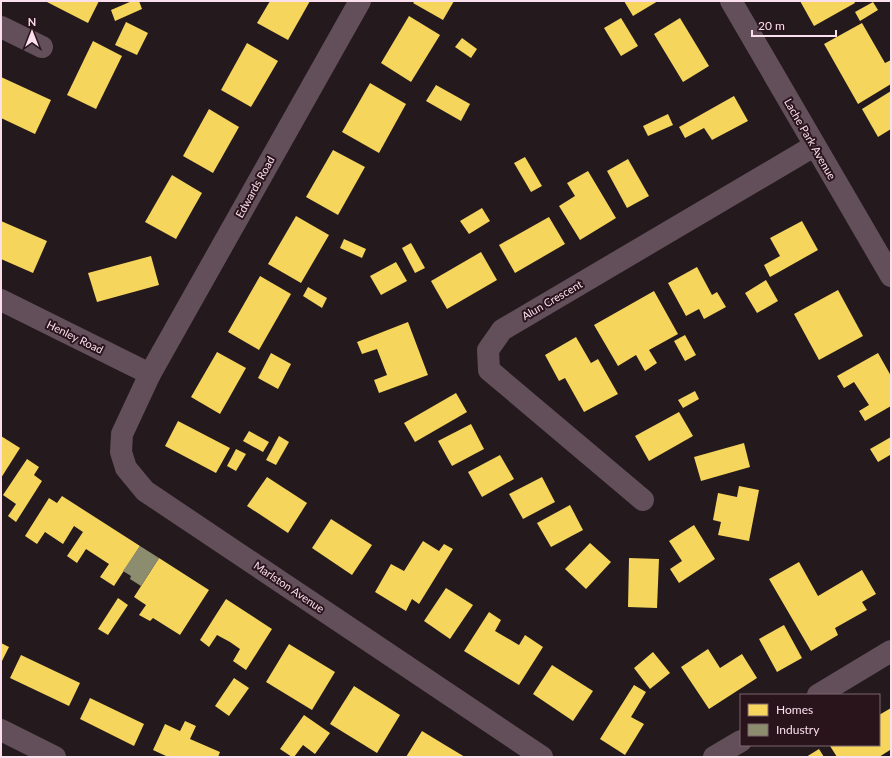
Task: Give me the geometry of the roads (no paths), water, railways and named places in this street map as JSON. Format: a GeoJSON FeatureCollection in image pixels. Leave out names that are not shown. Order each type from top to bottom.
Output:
{"type":"FeatureCollection","features":[{"type":"Feature","properties":{"kind":"street","name":"Edwards Road"},"geometry":{"type":"LineString","coordinates":[[150,374],[360,1]]}},
{"type":"Feature","properties":{"kind":"street","name":"Lache Park Avenue"},"geometry":{"type":"LineString","coordinates":[[731,1],[891,276]]}},
{"type":"Feature","properties":{"kind":"street"},"geometry":{"type":"LineString","coordinates":[[1,27],[42,47]]}},
{"type":"Feature","properties":{"kind":"street","name":"Alun Crescent"},"geometry":{"type":"LineString","coordinates":[[643,500],[489,370],[488,350],[502,330],[814,146]]}},
{"type":"Feature","properties":{"kind":"street","name":"Henley Road"},"geometry":{"type":"LineString","coordinates":[[1,300],[150,374]]}},
{"type":"Feature","properties":{"kind":"street","name":"Marlston Avenue"},"geometry":{"type":"LineString","coordinates":[[150,374],[122,434],[121,452],[126,468],[145,491],[542,757]]}},
{"type":"Feature","properties":{"kind":"street"},"geometry":{"type":"LineString","coordinates":[[820,694],[891,651]]}},
{"type":"Feature","properties":{"kind":"street"},"geometry":{"type":"LineString","coordinates":[[1,730],[55,757]]}},
{"type":"Feature","properties":{"kind":"street"},"geometry":{"type":"LineString","coordinates":[[714,757],[740,742]]}}]}
